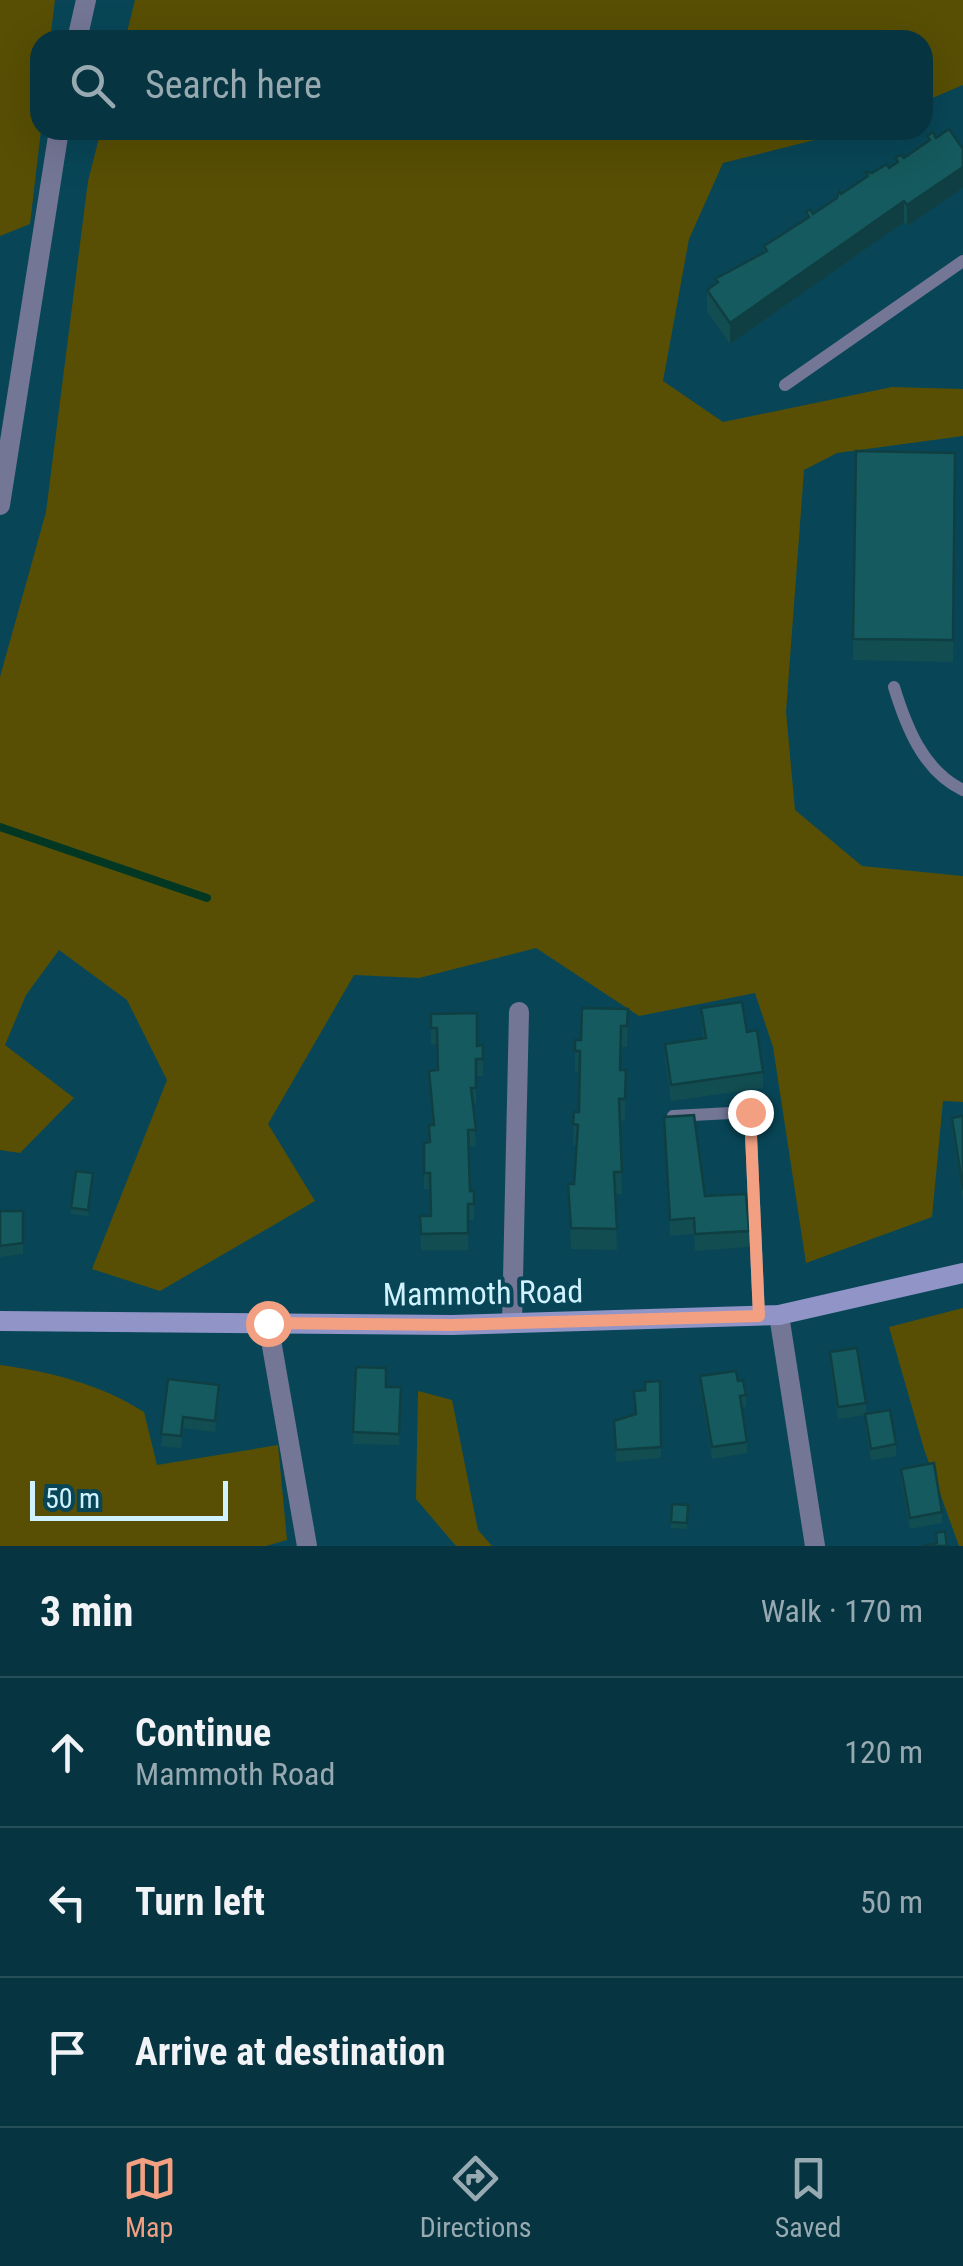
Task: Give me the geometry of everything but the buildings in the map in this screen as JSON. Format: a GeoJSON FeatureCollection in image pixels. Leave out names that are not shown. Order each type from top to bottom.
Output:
{"type":"FeatureCollection","features":[{"type":"Feature","properties":{"kind":"main road","name":"Mammoth Road"},"geometry":{"type":"LineString","coordinates":[[0,1321],[512,1323],[769,1315],[963,1274]]}},
{"type":"Feature","properties":{"kind":"street"},"geometry":{"type":"LineString","coordinates":[[80,30],[86,0]]}},
{"type":"Feature","properties":{"kind":"street"},"geometry":{"type":"LineString","coordinates":[[0,506],[57,140]]}},
{"type":"Feature","properties":{"kind":"street"},"geometry":{"type":"LineString","coordinates":[[512,1323],[519,1012]]}},
{"type":"Feature","properties":{"kind":"street"},"geometry":{"type":"LineString","coordinates":[[769,1315],[816,1546]]}},
{"type":"Feature","properties":{"kind":"street"},"geometry":{"type":"LineString","coordinates":[[268,1323],[307,1546]]}},
{"type":"Feature","properties":{"kind":"lane"},"geometry":{"type":"LineString","coordinates":[[785,386],[963,261]]}},
{"type":"Feature","properties":{"kind":"lane"},"geometry":{"type":"LineString","coordinates":[[894,687],[909,737],[951,784],[963,790]]}},
{"type":"Feature","properties":{"kind":"lane"},"geometry":{"type":"LineString","coordinates":[[674,1116],[750,1112],[769,1315]]}},
{"type":"Feature","properties":{"kind":"shaded area"},"geometry":{"type":"Polygon","coordinates":[[[0,0],[55,0],[51,30],[30,30],[30,140],[40,140],[30,224],[0,236],[0,0]]]}},
{"type":"Feature","properties":{"kind":"shaded area"},"geometry":{"type":"Polygon","coordinates":[[[135,0],[963,0],[963,85],[933,98],[933,30],[128,30],[135,0]]]}},
{"type":"Feature","properties":{"kind":"shaded area"},"geometry":{"type":"Polygon","coordinates":[[[98,140],[814,140],[723,163],[689,239],[663,381],[723,422],[892,387],[963,389],[963,436],[837,453],[804,470],[786,712],[795,810],[862,866],[963,876],[963,1102],[943,1101],[932,1217],[806,1263],[773,1047],[755,993],[639,1016],[536,948],[419,978],[354,975],[268,1124],[315,1201],[160,1291],[92,1269],[167,1080],[127,1000],[59,950],[26,995],[5,1045],[74,1098],[20,1153],[0,1150],[0,677],[46,512],[88,181],[98,140]]]}},
{"type":"Feature","properties":{"kind":"shaded area"},"geometry":{"type":"Polygon","coordinates":[[[963,1308],[963,1546],[959,1546],[924,1449],[889,1327],[963,1308]]]}},
{"type":"Feature","properties":{"kind":"shaded area"},"geometry":{"type":"Polygon","coordinates":[[[0,1365],[75,1381],[144,1412],[157,1465],[278,1445],[287,1540],[266,1546],[0,1546],[0,1365]]]}},
{"type":"Feature","properties":{"kind":"shaded area"},"geometry":{"type":"Polygon","coordinates":[[[418,1391],[452,1400],[478,1530],[492,1546],[456,1546],[416,1499],[418,1391]]]}},
{"type":"Feature","properties":{"kind":"waterway"},"geometry":{"type":"LineString","coordinates":[[0,827],[207,898]]}},
{"type":"Feature","properties":{"kind":"route"},"geometry":{"type":"LineString","coordinates":[[268,1323],[452,1325],[759,1316],[750,1112]]}}]}
